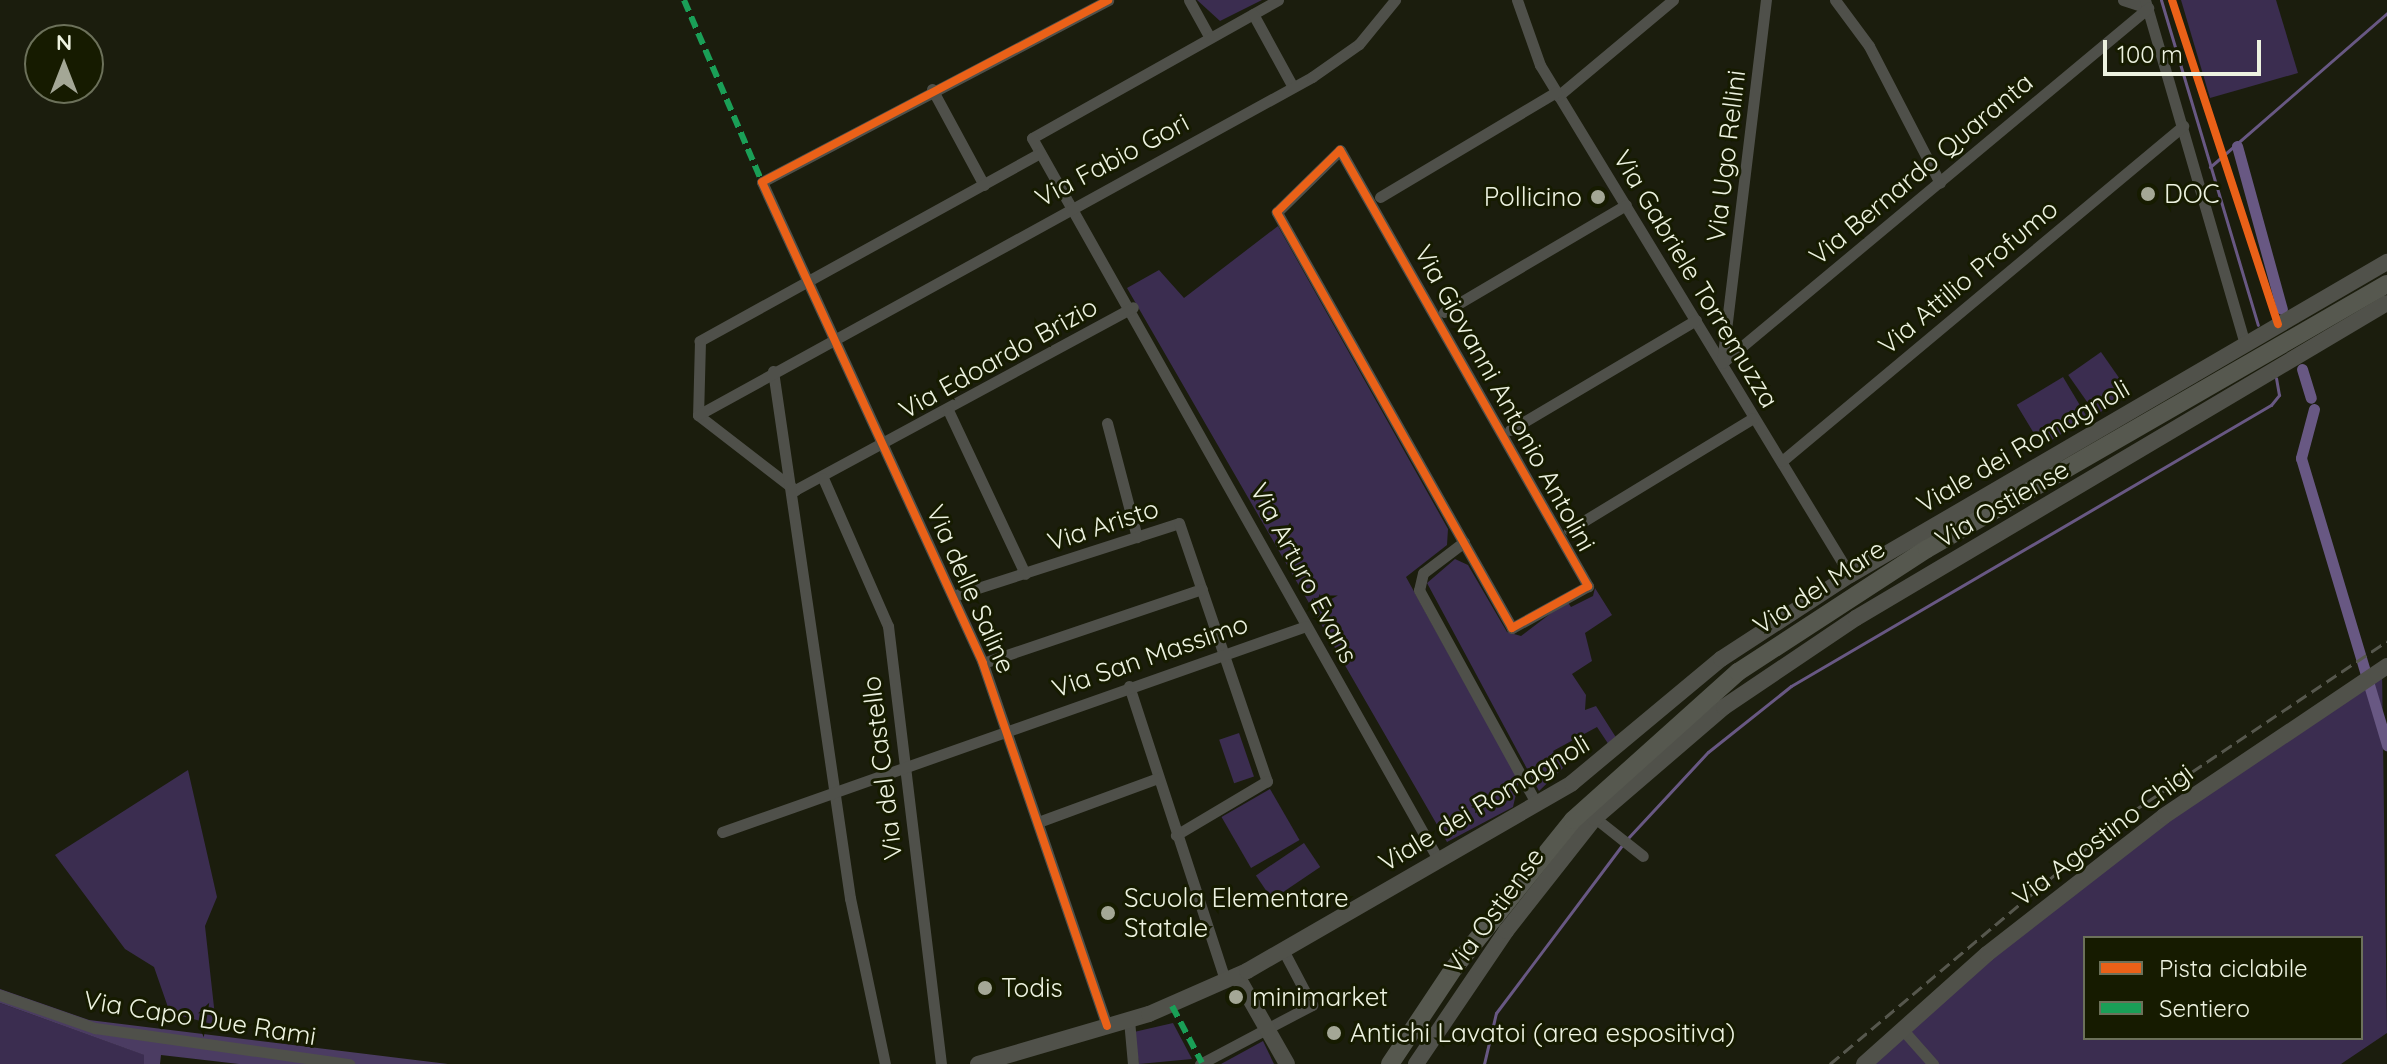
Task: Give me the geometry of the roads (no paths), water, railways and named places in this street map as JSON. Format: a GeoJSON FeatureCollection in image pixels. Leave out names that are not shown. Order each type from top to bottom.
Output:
{"type":"FeatureCollection","features":[{"type":"Feature","properties":{"kind":"main road","name":"Viale dei Romagnoli"},"geometry":{"type":"LineString","coordinates":[[978,1064],[1129,1020],[1231,979],[1283,950],[1536,803],[1607,758],[1721,659],[1850,575],[2387,262]]}},
{"type":"Feature","properties":{"kind":"main road","name":"Via del Mare"},"geometry":{"type":"LineString","coordinates":[[1390,1064],[1454,968],[1573,820],[1738,672],[1927,549],[2387,284]]}},
{"type":"Feature","properties":{"kind":"main road","name":"Via Ostiense"},"geometry":{"type":"LineString","coordinates":[[1416,1064],[1506,931],[1595,818],[1724,707],[1827,636],[2387,303]]}},
{"type":"Feature","properties":{"kind":"main road","name":"Via Agostino Chigi"},"geometry":{"type":"LineString","coordinates":[[1864,1064],[1902,1029],[2164,816],[2384,668]]}},
{"type":"Feature","properties":{"kind":"main road"},"geometry":{"type":"LineString","coordinates":[[1231,979],[1268,1029],[1287,1064]]}},
{"type":"Feature","properties":{"kind":"street"},"geometry":{"type":"LineString","coordinates":[[984,185],[932,89],[1108,0]]}},
{"type":"Feature","properties":{"kind":"street"},"geometry":{"type":"LineString","coordinates":[[1189,0],[1210,38],[1272,2]]}},
{"type":"Feature","properties":{"kind":"street","name":"Via Fabio Gori"},"geometry":{"type":"LineString","coordinates":[[698,415],[832,336],[1293,87],[1359,44],[1395,0]]}},
{"type":"Feature","properties":{"kind":"street","name":"Via Gabriele Torremuzza"},"geometry":{"type":"LineString","coordinates":[[1517,0],[1557,94],[1850,575]]}},
{"type":"Feature","properties":{"kind":"street"},"geometry":{"type":"LineString","coordinates":[[1380,197],[1557,94],[1673,0]]}},
{"type":"Feature","properties":{"kind":"street","name":"Via Ugo Rellini"},"geometry":{"type":"LineString","coordinates":[[1722,363],[1766,0]]}},
{"type":"Feature","properties":{"kind":"street"},"geometry":{"type":"LineString","coordinates":[[1835,0],[1869,46],[1940,183]]}},
{"type":"Feature","properties":{"kind":"street"},"geometry":{"type":"LineString","coordinates":[[2123,0],[2147,4],[2245,344]]}},
{"type":"Feature","properties":{"kind":"street","name":"Via Bernardo Quaranta"},"geometry":{"type":"LineString","coordinates":[[1722,363],[1940,183],[2147,4]]}},
{"type":"Feature","properties":{"kind":"street"},"geometry":{"type":"LineString","coordinates":[[1253,14],[1293,87]]}},
{"type":"Feature","properties":{"kind":"street","name":"Via Arturo Evans"},"geometry":{"type":"LineString","coordinates":[[1210,38],[1032,138],[1133,307],[1306,626],[1438,859]]}},
{"type":"Feature","properties":{"kind":"street","name":"Via delle Saline"},"geometry":{"type":"LineString","coordinates":[[932,89],[762,182],[983,663],[1041,821],[1107,1026]]}},
{"type":"Feature","properties":{"kind":"street","name":"Via Attilio Profumo"},"geometry":{"type":"LineString","coordinates":[[1782,461],[2183,126]]}},
{"type":"Feature","properties":{"kind":"street","name":"Via Giovanni Antonio Antolini"},"geometry":{"type":"LineString","coordinates":[[1340,150],[1588,586],[1512,628],[1464,542],[1277,212],[1340,150]]}},
{"type":"Feature","properties":{"kind":"street"},"geometry":{"type":"LineString","coordinates":[[795,490],[698,415],[700,341],[1040,153]]}},
{"type":"Feature","properties":{"kind":"street"},"geometry":{"type":"LineString","coordinates":[[1444,312],[1626,205]]}},
{"type":"Feature","properties":{"kind":"street","name":"Via Edoardo Brizio"},"geometry":{"type":"LineString","coordinates":[[795,490],[884,446],[1133,307]]}},
{"type":"Feature","properties":{"kind":"street"},"geometry":{"type":"LineString","coordinates":[[1510,430],[1696,320]]}},
{"type":"Feature","properties":{"kind":"street"},"geometry":{"type":"LineString","coordinates":[[773,371],[795,490],[850,898],[885,1064]]}},
{"type":"Feature","properties":{"kind":"street"},"geometry":{"type":"LineString","coordinates":[[948,410],[1025,574]]}},
{"type":"Feature","properties":{"kind":"street"},"geometry":{"type":"LineString","coordinates":[[1569,530],[1753,418]]}},
{"type":"Feature","properties":{"kind":"street"},"geometry":{"type":"LineString","coordinates":[[1107,423],[1137,537]]}},
{"type":"Feature","properties":{"kind":"street","name":"Via del Castello"},"geometry":{"type":"LineString","coordinates":[[823,478],[888,626],[941,1064]]}},
{"type":"Feature","properties":{"kind":"street","name":"Via Aristo"},"geometry":{"type":"LineString","coordinates":[[953,596],[1179,523],[1267,781],[1176,835]]}},
{"type":"Feature","properties":{"kind":"street"},"geometry":{"type":"LineString","coordinates":[[1464,542],[1423,573],[1419,590],[1536,803]]}},
{"type":"Feature","properties":{"kind":"street"},"geometry":{"type":"LineString","coordinates":[[983,663],[1202,589]]}},
{"type":"Feature","properties":{"kind":"street","name":"Via San Massimo"},"geometry":{"type":"LineString","coordinates":[[722,832],[903,765],[1306,626]]}},
{"type":"Feature","properties":{"kind":"street"},"geometry":{"type":"LineString","coordinates":[[1129,686],[1176,835],[1231,979]]}},
{"type":"Feature","properties":{"kind":"street"},"geometry":{"type":"LineString","coordinates":[[1041,821],[1158,778]]}},
{"type":"Feature","properties":{"kind":"street"},"geometry":{"type":"LineString","coordinates":[[1595,818],[1643,856]]}},
{"type":"Feature","properties":{"kind":"street"},"geometry":{"type":"LineString","coordinates":[[1200,1064],[1312,1005],[1283,950]]}},
{"type":"Feature","properties":{"kind":"street","name":"Via Capo Due Rami"},"geometry":{"type":"LineString","coordinates":[[0,995],[95,1028],[349,1064]]}},
{"type":"Feature","properties":{"kind":"street"},"geometry":{"type":"LineString","coordinates":[[1129,1020],[1133,1064]]}},
{"type":"Feature","properties":{"kind":"street"},"geometry":{"type":"LineString","coordinates":[[1902,1029],[1933,1064]]}},
{"type":"Feature","properties":{"kind":"waterway"},"geometry":{"type":"LineString","coordinates":[[2161,0],[2258,325]]}},
{"type":"Feature","properties":{"kind":"waterway"},"geometry":{"type":"LineString","coordinates":[[2210,167],[2387,13]]}},
{"type":"Feature","properties":{"kind":"waterway"},"geometry":{"type":"LineString","coordinates":[[2237,146],[2282,309]]}},
{"type":"Feature","properties":{"kind":"waterway"},"geometry":{"type":"LineString","coordinates":[[2302,369],[2311,398]]}},
{"type":"Feature","properties":{"kind":"waterway"},"geometry":{"type":"LineString","coordinates":[[1628,838],[1708,752],[1791,686],[2271,405],[2279,395],[2276,378]]}},
{"type":"Feature","properties":{"kind":"waterway"},"geometry":{"type":"LineString","coordinates":[[2314,409],[2301,458],[2387,745]]}},
{"type":"Feature","properties":{"kind":"waterway"},"geometry":{"type":"LineString","coordinates":[[1484,1064],[1496,1013],[1623,844]]}},
{"type":"Feature","properties":{"kind":"railway"},"geometry":{"type":"LineString","coordinates":[[1830,1064],[2117,822],[2387,641]]}},
{"type":"Feature","properties":{"kind":"place","name":"DOC"},"geometry":{"type":"Point","coordinates":[2148,194]}},
{"type":"Feature","properties":{"kind":"place","name":"Pollicino"},"geometry":{"type":"Point","coordinates":[1598,197]}},
{"type":"Feature","properties":{"kind":"place","name":"Scuola Elementare Statale"},"geometry":{"type":"Point","coordinates":[1108,913]}},
{"type":"Feature","properties":{"kind":"place","name":"Todis"},"geometry":{"type":"Point","coordinates":[985,988]}},
{"type":"Feature","properties":{"kind":"place","name":"minimarket"},"geometry":{"type":"Point","coordinates":[1236,997]}},
{"type":"Feature","properties":{"kind":"place","name":"Antichi Lavatoi (area espositiva)"},"geometry":{"type":"Point","coordinates":[1334,1033]}}]}
